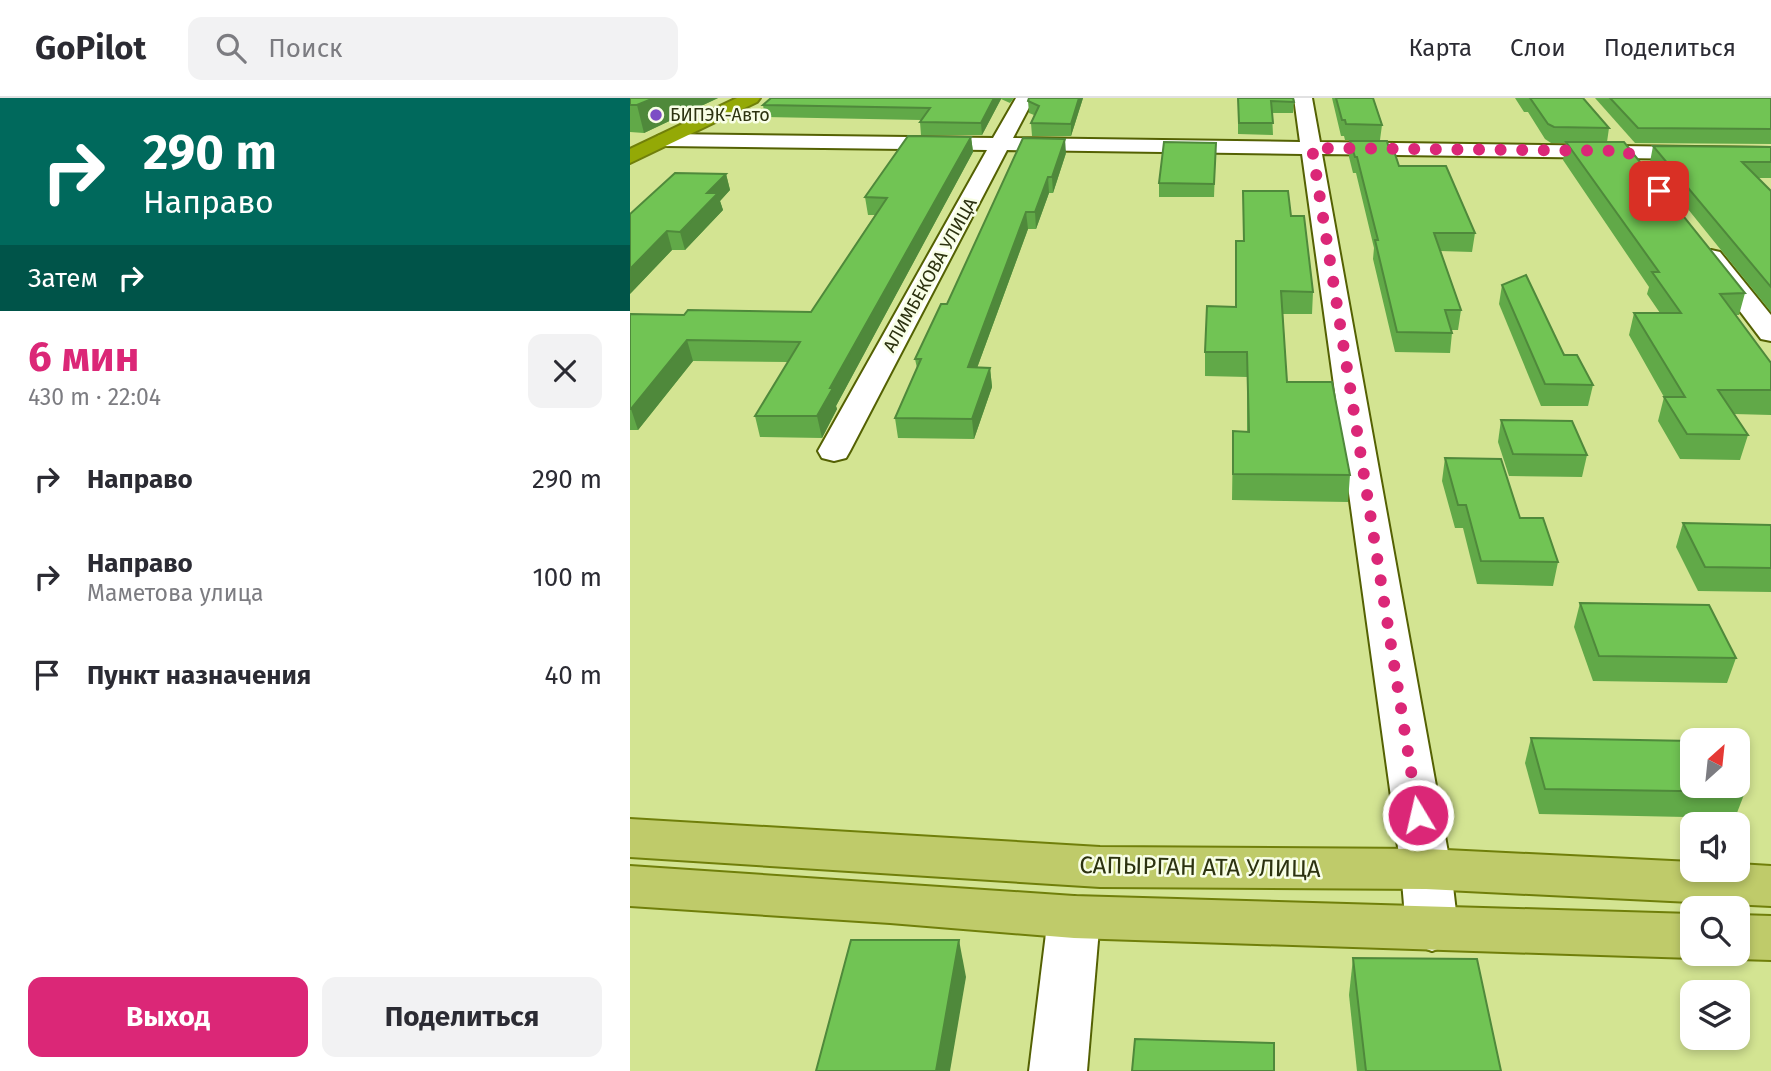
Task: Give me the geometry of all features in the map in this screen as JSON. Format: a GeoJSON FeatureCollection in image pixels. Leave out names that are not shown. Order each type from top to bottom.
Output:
{"type":"FeatureCollection","features":[{"type":"Feature","properties":{"kind":"highway"},"geometry":{"type":"LineString","coordinates":[[630,157],[751,98]]}},
{"type":"Feature","properties":{"kind":"main road","name":"САПЫРГАН АТА УЛИЦА"},"geometry":{"type":"LineString","coordinates":[[630,838],[1100,867],[1426,869],[1771,886]]}},
{"type":"Feature","properties":{"kind":"main road"},"geometry":{"type":"LineString","coordinates":[[630,886],[890,902],[1074,917],[1680,936]]}},
{"type":"Feature","properties":{"kind":"main road"},"geometry":{"type":"LineString","coordinates":[[1750,937],[1771,938]]}},
{"type":"Feature","properties":{"kind":"street","name":"АЛИМБЕКОВА УЛИЦА"},"geometry":{"type":"LineString","coordinates":[[834,451],[1025,98]]}},
{"type":"Feature","properties":{"kind":"street"},"geometry":{"type":"LineString","coordinates":[[1303,98],[1426,869],[1432,929]]}},
{"type":"Feature","properties":{"kind":"street"},"geometry":{"type":"LineString","coordinates":[[1608,130],[1644,172]]}},
{"type":"Feature","properties":{"kind":"street"},"geometry":{"type":"LineString","coordinates":[[665,140],[1771,153]]}},
{"type":"Feature","properties":{"kind":"street"},"geometry":{"type":"LineString","coordinates":[[1695,236],[1771,333]]}},
{"type":"Feature","properties":{"kind":"street"},"geometry":{"type":"LineString","coordinates":[[1058,1071],[1074,917]]}},
{"type":"Feature","properties":{"kind":"building"},"geometry":{"type":"Polygon","coordinates":[[[630,98],[654,98],[630,105],[630,98]]]}},
{"type":"Feature","properties":{"kind":"building"},"geometry":{"type":"Polygon","coordinates":[[[771,98],[994,98],[981,123],[920,122],[930,108],[763,105],[771,98]]]}},
{"type":"Feature","properties":{"kind":"building"},"geometry":{"type":"Polygon","coordinates":[[[1029,98],[1079,98],[1071,124],[1031,123],[1039,106],[1028,101],[1029,98]]]}},
{"type":"Feature","properties":{"kind":"building"},"geometry":{"type":"Polygon","coordinates":[[[1238,98],[1293,98],[1294,102],[1271,101],[1273,123],[1239,123],[1238,98]]]}},
{"type":"Feature","properties":{"kind":"building"},"geometry":{"type":"Polygon","coordinates":[[[1336,98],[1373,98],[1382,125],[1346,124],[1345,120],[1342,120],[1336,98]]]}},
{"type":"Feature","properties":{"kind":"building"},"geometry":{"type":"Polygon","coordinates":[[[1530,98],[1583,98],[1609,128],[1554,127],[1548,124],[1530,98]]]}},
{"type":"Feature","properties":{"kind":"building"},"geometry":{"type":"Polygon","coordinates":[[[1610,98],[1771,98],[1771,129],[1638,128],[1610,98]]]}},
{"type":"Feature","properties":{"kind":"building"},"geometry":{"type":"Polygon","coordinates":[[[908,136],[971,137],[830,388],[833,388],[817,416],[755,416],[800,342],[687,340],[630,409],[630,314],[684,315],[688,310],[811,312],[887,198],[865,197],[908,136]]]}},
{"type":"Feature","properties":{"kind":"building"},"geometry":{"type":"Polygon","coordinates":[[[1023,138],[1065,139],[1052,177],[1048,177],[1035,212],[1026,212],[968,367],[990,368],[972,419],[895,418],[921,359],[915,359],[941,304],[947,304],[1023,138]]]}},
{"type":"Feature","properties":{"kind":"building"},"geometry":{"type":"Polygon","coordinates":[[[1350,141],[1387,141],[1388,145],[1392,145],[1399,166],[1446,166],[1475,233],[1434,233],[1461,310],[1445,310],[1452,333],[1397,332],[1375,240],[1378,240],[1357,157],[1350,141]]]}},
{"type":"Feature","properties":{"kind":"building"},"geometry":{"type":"Polygon","coordinates":[[[1164,142],[1216,143],[1214,184],[1159,183],[1164,142]]]}},
{"type":"Feature","properties":{"kind":"building"},"geometry":{"type":"Polygon","coordinates":[[[1566,142],[1624,142],[1745,293],[1720,294],[1771,363],[1771,390],[1718,390],[1748,435],[1687,434],[1664,397],[1685,397],[1634,313],[1681,313],[1652,272],[1659,272],[1566,142]]]}},
{"type":"Feature","properties":{"kind":"building"},"geometry":{"type":"Polygon","coordinates":[[[1653,146],[1771,147],[1771,162],[1742,162],[1771,191],[1771,287],[1653,146]]]}},
{"type":"Feature","properties":{"kind":"building"},"geometry":{"type":"Polygon","coordinates":[[[675,173],[726,174],[707,193],[718,193],[680,232],[667,231],[630,269],[630,214],[675,173]]]}},
{"type":"Feature","properties":{"kind":"building"},"geometry":{"type":"Polygon","coordinates":[[[1243,191],[1288,191],[1291,216],[1304,216],[1313,292],[1281,291],[1287,382],[1332,382],[1350,475],[1233,474],[1233,431],[1249,432],[1247,352],[1205,352],[1207,306],[1236,307],[1236,241],[1244,241],[1243,191]]]}},
{"type":"Feature","properties":{"kind":"building"},"geometry":{"type":"Polygon","coordinates":[[[1526,275],[1564,355],[1577,355],[1593,385],[1545,384],[1502,285],[1526,275]]]}},
{"type":"Feature","properties":{"kind":"building"},"geometry":{"type":"Polygon","coordinates":[[[1501,420],[1572,421],[1587,455],[1513,454],[1501,420]]]}},
{"type":"Feature","properties":{"kind":"building"},"geometry":{"type":"Polygon","coordinates":[[[1445,458],[1501,459],[1520,518],[1543,518],[1558,562],[1481,561],[1466,505],[1458,505],[1445,458]]]}},
{"type":"Feature","properties":{"kind":"building"},"geometry":{"type":"Polygon","coordinates":[[[1683,523],[1771,525],[1771,568],[1705,567],[1683,523]]]}},
{"type":"Feature","properties":{"kind":"building"},"geometry":{"type":"Polygon","coordinates":[[[1580,603],[1709,605],[1736,658],[1599,656],[1580,603]]]}},
{"type":"Feature","properties":{"kind":"building"},"geometry":{"type":"Polygon","coordinates":[[[1531,738],[1680,741],[1680,791],[1545,789],[1531,738]]]}},
{"type":"Feature","properties":{"kind":"building"},"geometry":{"type":"Polygon","coordinates":[[[851,940],[959,940],[936,1071],[816,1071],[851,940]]]}},
{"type":"Feature","properties":{"kind":"building"},"geometry":{"type":"Polygon","coordinates":[[[1353,958],[1477,959],[1501,1071],[1366,1071],[1353,958]]]}},
{"type":"Feature","properties":{"kind":"building"},"geometry":{"type":"Polygon","coordinates":[[[1135,1039],[1274,1043],[1274,1071],[1132,1071],[1135,1039]]]}},
{"type":"Feature","properties":{"kind":"place","name":"БИПЭК-Авто"},"geometry":{"type":"Point","coordinates":[656,115]}},
{"type":"Feature","properties":{"kind":"route"},"geometry":{"type":"LineString","coordinates":[[1418,815],[1312,148],[1627,151],[1659,191]]}}]}
